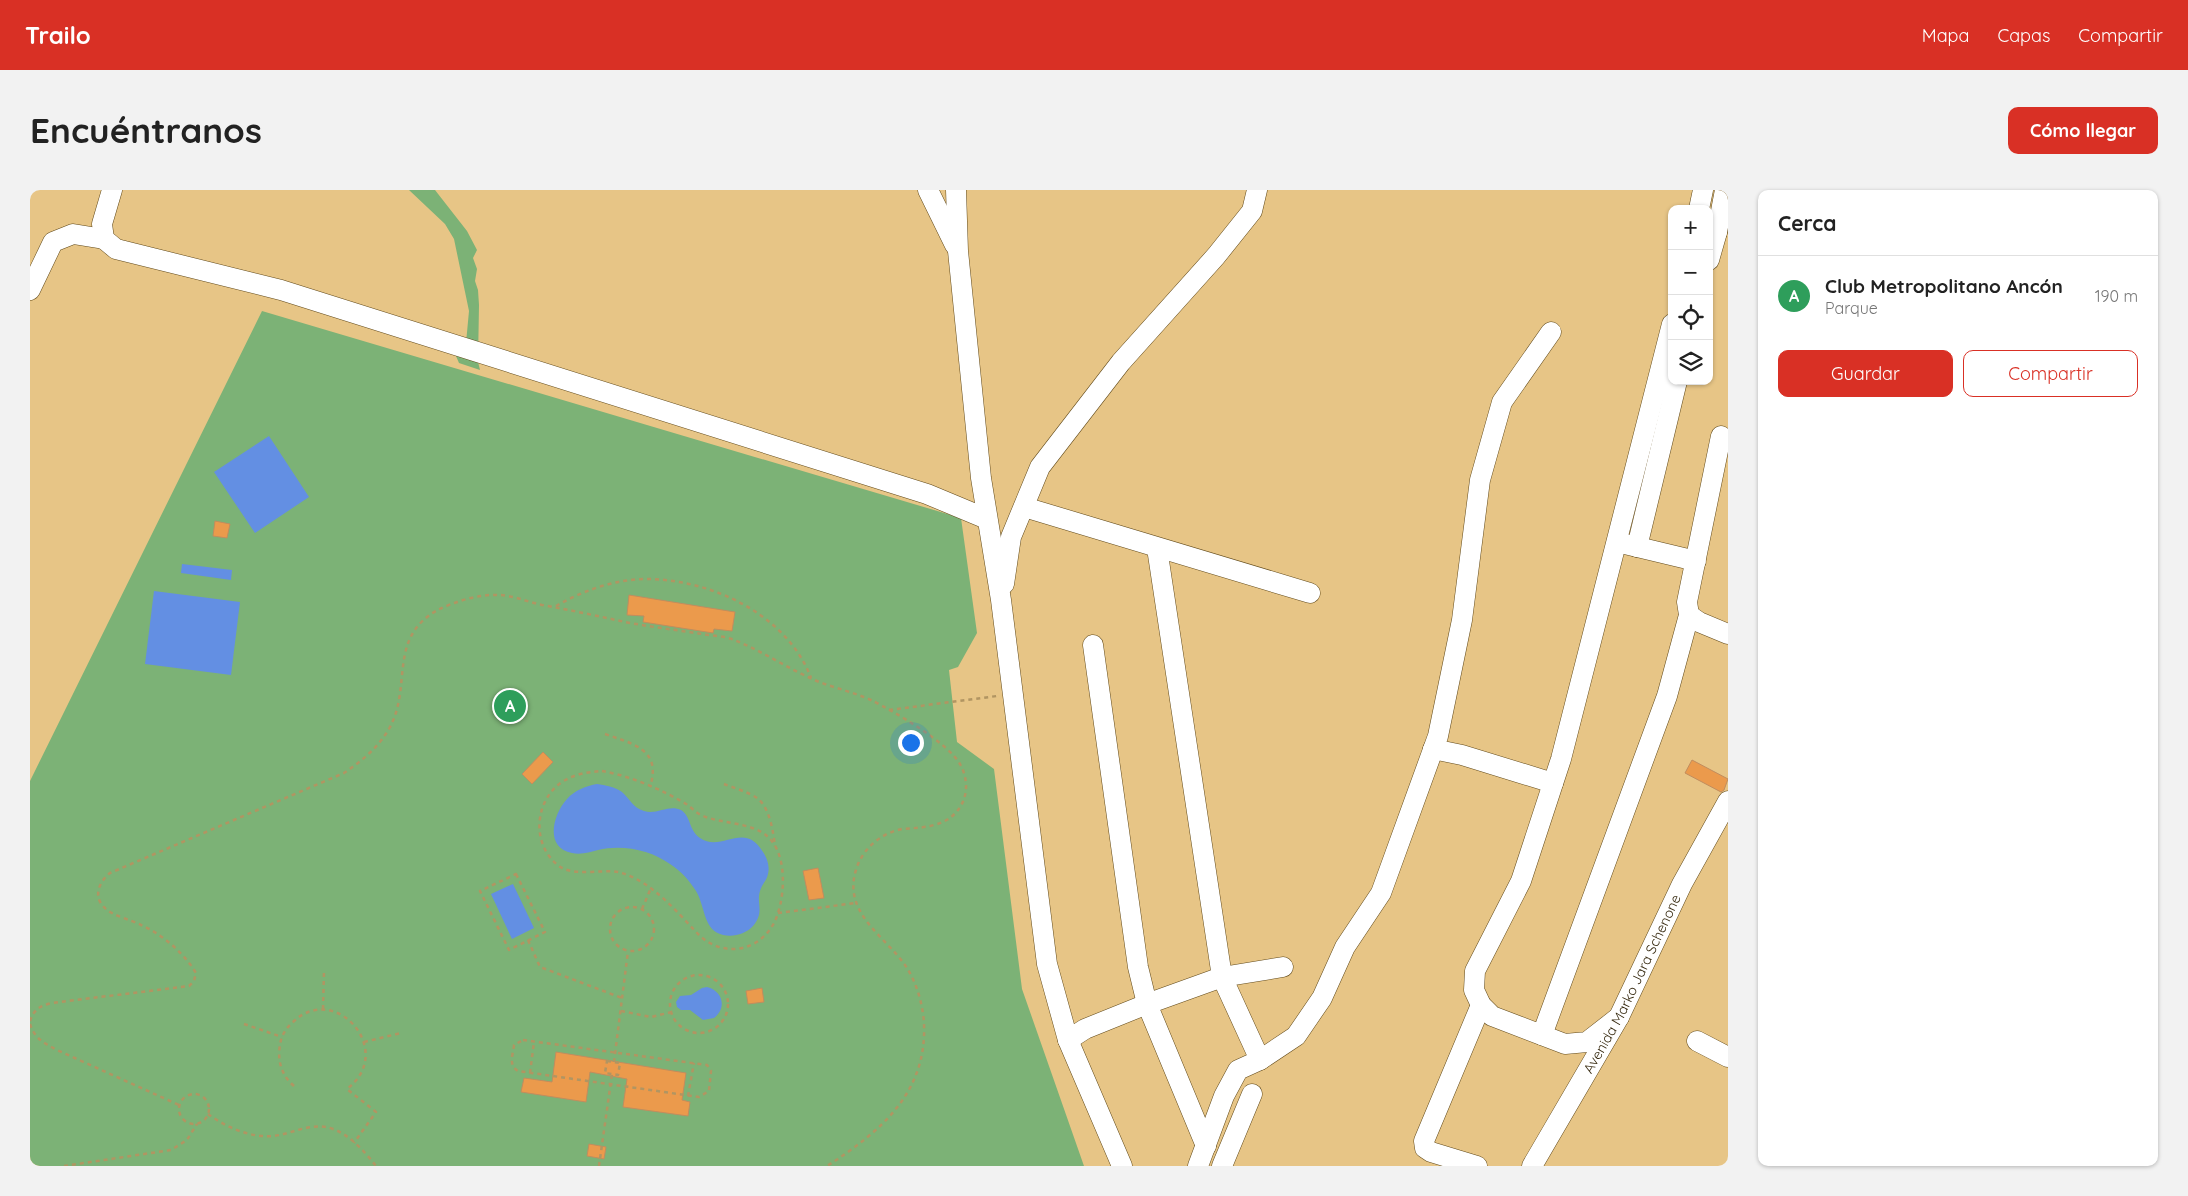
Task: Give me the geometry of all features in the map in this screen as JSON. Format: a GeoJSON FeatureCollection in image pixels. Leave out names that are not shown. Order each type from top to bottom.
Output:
{"type":"FeatureCollection","features":[{"type":"Feature","properties":{"kind":"street"},"geometry":{"type":"LineString","coordinates":[[104,239],[102,224],[112,190]]}},
{"type":"Feature","properties":{"kind":"street"},"geometry":{"type":"LineString","coordinates":[[928,190],[958,251]]}},
{"type":"Feature","properties":{"kind":"street"},"geometry":{"type":"LineString","coordinates":[[956,190],[958,251],[981,478],[1001,600],[1047,964],[1068,1040],[1122,1166]]}},
{"type":"Feature","properties":{"kind":"street"},"geometry":{"type":"LineString","coordinates":[[1001,600],[1011,537],[1040,467],[1121,362],[1216,256],[1252,211],[1257,190]]}},
{"type":"Feature","properties":{"kind":"street"},"geometry":{"type":"LineString","coordinates":[[1700,205],[1704,190]]}},
{"type":"Feature","properties":{"kind":"street"},"geometry":{"type":"LineString","coordinates":[[1713,233],[1726,190]]}},
{"type":"Feature","properties":{"kind":"street"},"geometry":{"type":"LineString","coordinates":[[30,290],[53,242],[73,234],[104,239],[116,249],[280,290],[927,494],[987,519]]}},
{"type":"Feature","properties":{"kind":"street"},"geometry":{"type":"LineString","coordinates":[[1198,1166],[1224,1096],[1238,1070],[1260,1060],[1296,1036],[1322,998],[1345,947],[1381,894],[1438,736],[1462,620],[1480,480],[1502,402],[1551,332]]}},
{"type":"Feature","properties":{"kind":"street"},"geometry":{"type":"LineString","coordinates":[[1619,1017],[1587,1042],[1565,1044],[1492,1016],[1481,1005],[1474,990],[1474,971],[1521,881],[1553,783],[1668,340]]}},
{"type":"Feature","properties":{"kind":"street"},"geometry":{"type":"LineString","coordinates":[[1637,547],[1676,385]]}},
{"type":"Feature","properties":{"kind":"street"},"geometry":{"type":"LineString","coordinates":[[1542,1035],[1667,696],[1690,615],[1687,602],[1721,436]]}},
{"type":"Feature","properties":{"kind":"street"},"geometry":{"type":"LineString","coordinates":[[1024,507],[1310,593]]}},
{"type":"Feature","properties":{"kind":"street"},"geometry":{"type":"LineString","coordinates":[[1617,542],[1696,561]]}},
{"type":"Feature","properties":{"kind":"street"},"geometry":{"type":"LineString","coordinates":[[1158,548],[1222,977],[1260,1060]]}},
{"type":"Feature","properties":{"kind":"street"},"geometry":{"type":"LineString","coordinates":[[1690,615],[1699,622],[1728,634]]}},
{"type":"Feature","properties":{"kind":"street"},"geometry":{"type":"LineString","coordinates":[[1093,645],[1138,967],[1147,1004],[1206,1146]]}},
{"type":"Feature","properties":{"kind":"street"},"geometry":{"type":"LineString","coordinates":[[1433,749],[1462,755],[1553,783]]}},
{"type":"Feature","properties":{"kind":"street","name":"Avenida Marko Jara Schenone"},"geometry":{"type":"LineString","coordinates":[[1532,1166],[1619,1017],[1682,884],[1728,801]]}},
{"type":"Feature","properties":{"kind":"street"},"geometry":{"type":"LineString","coordinates":[[1068,1040],[1085,1029],[1222,977],[1283,967]]}},
{"type":"Feature","properties":{"kind":"street"},"geometry":{"type":"LineString","coordinates":[[1477,1166],[1431,1152],[1425,1148],[1424,1141],[1481,1005]]}},
{"type":"Feature","properties":{"kind":"street"},"geometry":{"type":"LineString","coordinates":[[1697,1041],[1728,1057]]}},
{"type":"Feature","properties":{"kind":"street"},"geometry":{"type":"LineString","coordinates":[[1222,1166],[1252,1094]]}},
{"type":"Feature","properties":{"kind":"path"},"geometry":{"type":"LineString","coordinates":[[554,607],[568,599],[605,585],[642,579],[665,580],[722,593],[777,629],[804,661],[811,679]]}},
{"type":"Feature","properties":{"kind":"path"},"geometry":{"type":"LineString","coordinates":[[179,1105],[57,1050],[39,1040],[33,1032],[30,1023],[33,1012],[42,1006],[52,1003],[189,986],[194,981],[196,972],[190,962],[166,941],[144,926],[107,910],[99,898],[98,891],[101,880],[110,873],[274,804],[344,772],[361,761],[375,749],[390,728],[401,689],[404,650],[416,627],[433,613],[454,603],[499,594],[625,622],[732,639],[811,679],[869,700],[941,744],[958,761],[966,778],[967,795],[959,808],[947,820],[933,826],[897,830],[878,839],[863,855],[856,871],[853,889],[858,908],[870,928],[892,949],[908,970],[918,992],[924,1016],[925,1039],[915,1078],[903,1100],[887,1120],[871,1134],[827,1166]]}},
{"type":"Feature","properties":{"kind":"path"},"geometry":{"type":"LineString","coordinates":[[887,710],[1013,694]]}},
{"type":"Feature","properties":{"kind":"path"},"geometry":{"type":"LineString","coordinates":[[605,734],[637,745],[646,751],[654,771],[650,787]]}},
{"type":"Feature","properties":{"kind":"path"},"geometry":{"type":"LineString","coordinates":[[724,784],[757,798],[763,804],[771,824],[775,847],[782,869],[778,913],[774,922],[758,941],[748,946],[728,950],[715,947],[706,941],[666,901],[650,888],[620,873],[601,870],[572,870],[560,867],[548,854],[542,843],[539,818],[550,792],[562,782],[576,775],[602,771],[615,773],[650,787],[685,804],[700,814],[757,830],[771,839],[775,847]]}},
{"type":"Feature","properties":{"kind":"path"},"geometry":{"type":"LineString","coordinates":[[516,874],[544,932],[528,940],[509,950],[480,891],[516,874]]}},
{"type":"Feature","properties":{"kind":"path"},"geometry":{"type":"LineString","coordinates":[[642,909],[650,888]]}},
{"type":"Feature","properties":{"kind":"path"},"geometry":{"type":"LineString","coordinates":[[778,913],[856,903]]}},
{"type":"Feature","properties":{"kind":"path"},"geometry":{"type":"LineString","coordinates":[[627,907],[642,909],[652,919],[654,934],[647,946],[640,950],[628,951],[619,948],[611,936],[611,921],[615,915],[627,907]]}},
{"type":"Feature","properties":{"kind":"path"},"geometry":{"type":"LineString","coordinates":[[528,940],[540,967],[622,998]]}},
{"type":"Feature","properties":{"kind":"path"},"geometry":{"type":"LineString","coordinates":[[614,1062],[628,951]]}},
{"type":"Feature","properties":{"kind":"path"},"geometry":{"type":"LineString","coordinates":[[323,1010],[324,971]]}},
{"type":"Feature","properties":{"kind":"path"},"geometry":{"type":"LineString","coordinates":[[690,976],[708,976],[722,986],[727,994],[726,1013],[722,1022],[714,1029],[705,1032],[685,1029],[677,1023],[672,1012],[671,995],[675,987],[690,976]]}},
{"type":"Feature","properties":{"kind":"path"},"geometry":{"type":"LineString","coordinates":[[294,1086],[288,1081],[281,1068],[278,1054],[287,1027],[297,1018],[310,1012],[323,1010],[337,1012],[349,1019],[359,1030],[364,1042],[366,1056],[362,1071],[354,1084],[347,1089],[376,1112],[354,1143]]}},
{"type":"Feature","properties":{"kind":"path"},"geometry":{"type":"LineString","coordinates":[[620,1011],[651,1017],[672,1012]]}},
{"type":"Feature","properties":{"kind":"path"},"geometry":{"type":"LineString","coordinates":[[244,1024],[282,1038]]}},
{"type":"Feature","properties":{"kind":"path"},"geometry":{"type":"LineString","coordinates":[[364,1042],[401,1033]]}},
{"type":"Feature","properties":{"kind":"path"},"geometry":{"type":"LineString","coordinates":[[523,1040],[534,1041],[694,1063],[709,1067],[711,1075],[709,1091],[699,1098],[515,1069],[512,1062],[516,1042],[523,1040]]}},
{"type":"Feature","properties":{"kind":"path"},"geometry":{"type":"LineString","coordinates":[[530,1072],[534,1041]]}},
{"type":"Feature","properties":{"kind":"path"},"geometry":{"type":"LineString","coordinates":[[607,1061],[614,1062],[620,1063],[618,1075],[606,1073],[607,1061]]}},
{"type":"Feature","properties":{"kind":"path"},"geometry":{"type":"LineString","coordinates":[[688,1096],[694,1063]]}},
{"type":"Feature","properties":{"kind":"path"},"geometry":{"type":"LineString","coordinates":[[599,1166],[612,1074]]}},
{"type":"Feature","properties":{"kind":"path"},"geometry":{"type":"LineString","coordinates":[[198,1094],[203,1096],[208,1104],[208,1114],[202,1122],[192,1124],[183,1120],[178,1110],[179,1105],[184,1097],[198,1094]]}},
{"type":"Feature","properties":{"kind":"path"},"geometry":{"type":"LineString","coordinates":[[208,1114],[221,1123],[253,1134],[272,1136],[322,1126],[343,1133],[376,1166]]}},
{"type":"Feature","properties":{"kind":"path"},"geometry":{"type":"LineString","coordinates":[[64,1166],[171,1150],[187,1140],[197,1124]]}},
{"type":"Feature","properties":{"kind":"green space"},"geometry":{"type":"Polygon","coordinates":[[[409,190],[435,190],[467,231],[477,250],[473,258],[477,269],[475,281],[479,305],[478,362],[480,370],[459,363],[456,356],[466,343],[469,311],[454,239],[445,224],[409,190]]]}},
{"type":"Feature","properties":{"kind":"green space"},"geometry":{"type":"Polygon","coordinates":[[[262,311],[961,518],[977,633],[958,667],[949,670],[957,742],[994,769],[1022,989],[1084,1166],[30,1166],[30,781],[262,311]]]}},
{"type":"Feature","properties":{"kind":"water"},"geometry":{"type":"Polygon","coordinates":[[[269,436],[309,497],[255,533],[214,472],[269,436]]]}},
{"type":"Feature","properties":{"kind":"water"},"geometry":{"type":"Polygon","coordinates":[[[182,564],[232,570],[231,580],[181,573],[182,564]]]}},
{"type":"Feature","properties":{"kind":"water"},"geometry":{"type":"Polygon","coordinates":[[[154,591],[240,602],[231,675],[145,664],[154,591]]]}},
{"type":"Feature","properties":{"kind":"water"},"geometry":{"type":"Polygon","coordinates":[[[597,784],[619,790],[640,810],[654,812],[676,808],[681,810],[687,816],[696,835],[708,842],[741,837],[748,838],[756,843],[766,857],[769,868],[760,891],[759,916],[753,926],[742,933],[729,936],[712,929],[698,895],[688,879],[674,867],[654,855],[626,848],[607,848],[579,854],[563,850],[557,845],[554,838],[555,821],[562,805],[577,791],[597,784]]]}},
{"type":"Feature","properties":{"kind":"water"},"geometry":{"type":"Polygon","coordinates":[[[513,884],[534,928],[512,939],[491,894],[513,884]]]}},
{"type":"Feature","properties":{"kind":"water"},"geometry":{"type":"Polygon","coordinates":[[[707,987],[717,992],[721,1000],[721,1009],[714,1018],[703,1020],[690,1010],[681,1010],[677,1007],[676,1002],[680,996],[691,995],[707,987]]]}},
{"type":"Feature","properties":{"kind":"building"},"geometry":{"type":"Polygon","coordinates":[[[215,521],[230,524],[227,538],[213,536],[215,521]]]}},
{"type":"Feature","properties":{"kind":"building"},"geometry":{"type":"Polygon","coordinates":[[[629,595],[735,612],[732,631],[714,629],[713,633],[643,622],[644,616],[627,615],[629,595]]]}},
{"type":"Feature","properties":{"kind":"building"},"geometry":{"type":"Polygon","coordinates":[[[543,752],[553,762],[532,784],[522,774],[543,752]]]}},
{"type":"Feature","properties":{"kind":"building"},"geometry":{"type":"Polygon","coordinates":[[[1692,760],[1728,779],[1724,790],[1721,792],[1685,773],[1692,760]]]}},
{"type":"Feature","properties":{"kind":"building"},"geometry":{"type":"Polygon","coordinates":[[[818,868],[824,898],[809,900],[803,871],[818,868]]]}},
{"type":"Feature","properties":{"kind":"building"},"geometry":{"type":"Polygon","coordinates":[[[762,988],[764,1002],[748,1004],[746,991],[762,988]]]}},
{"type":"Feature","properties":{"kind":"building"},"geometry":{"type":"Polygon","coordinates":[[[556,1052],[686,1073],[682,1100],[690,1102],[688,1116],[623,1107],[627,1079],[590,1072],[586,1102],[521,1092],[524,1078],[552,1082],[556,1052]]]}},
{"type":"Feature","properties":{"kind":"building"},"geometry":{"type":"Polygon","coordinates":[[[589,1144],[606,1147],[604,1159],[587,1156],[589,1144]]]}},
{"type":"Feature","properties":{"kind":"place","name":"Club Metropolitano Ancón"},"geometry":{"type":"Point","coordinates":[510,706]}}]}
